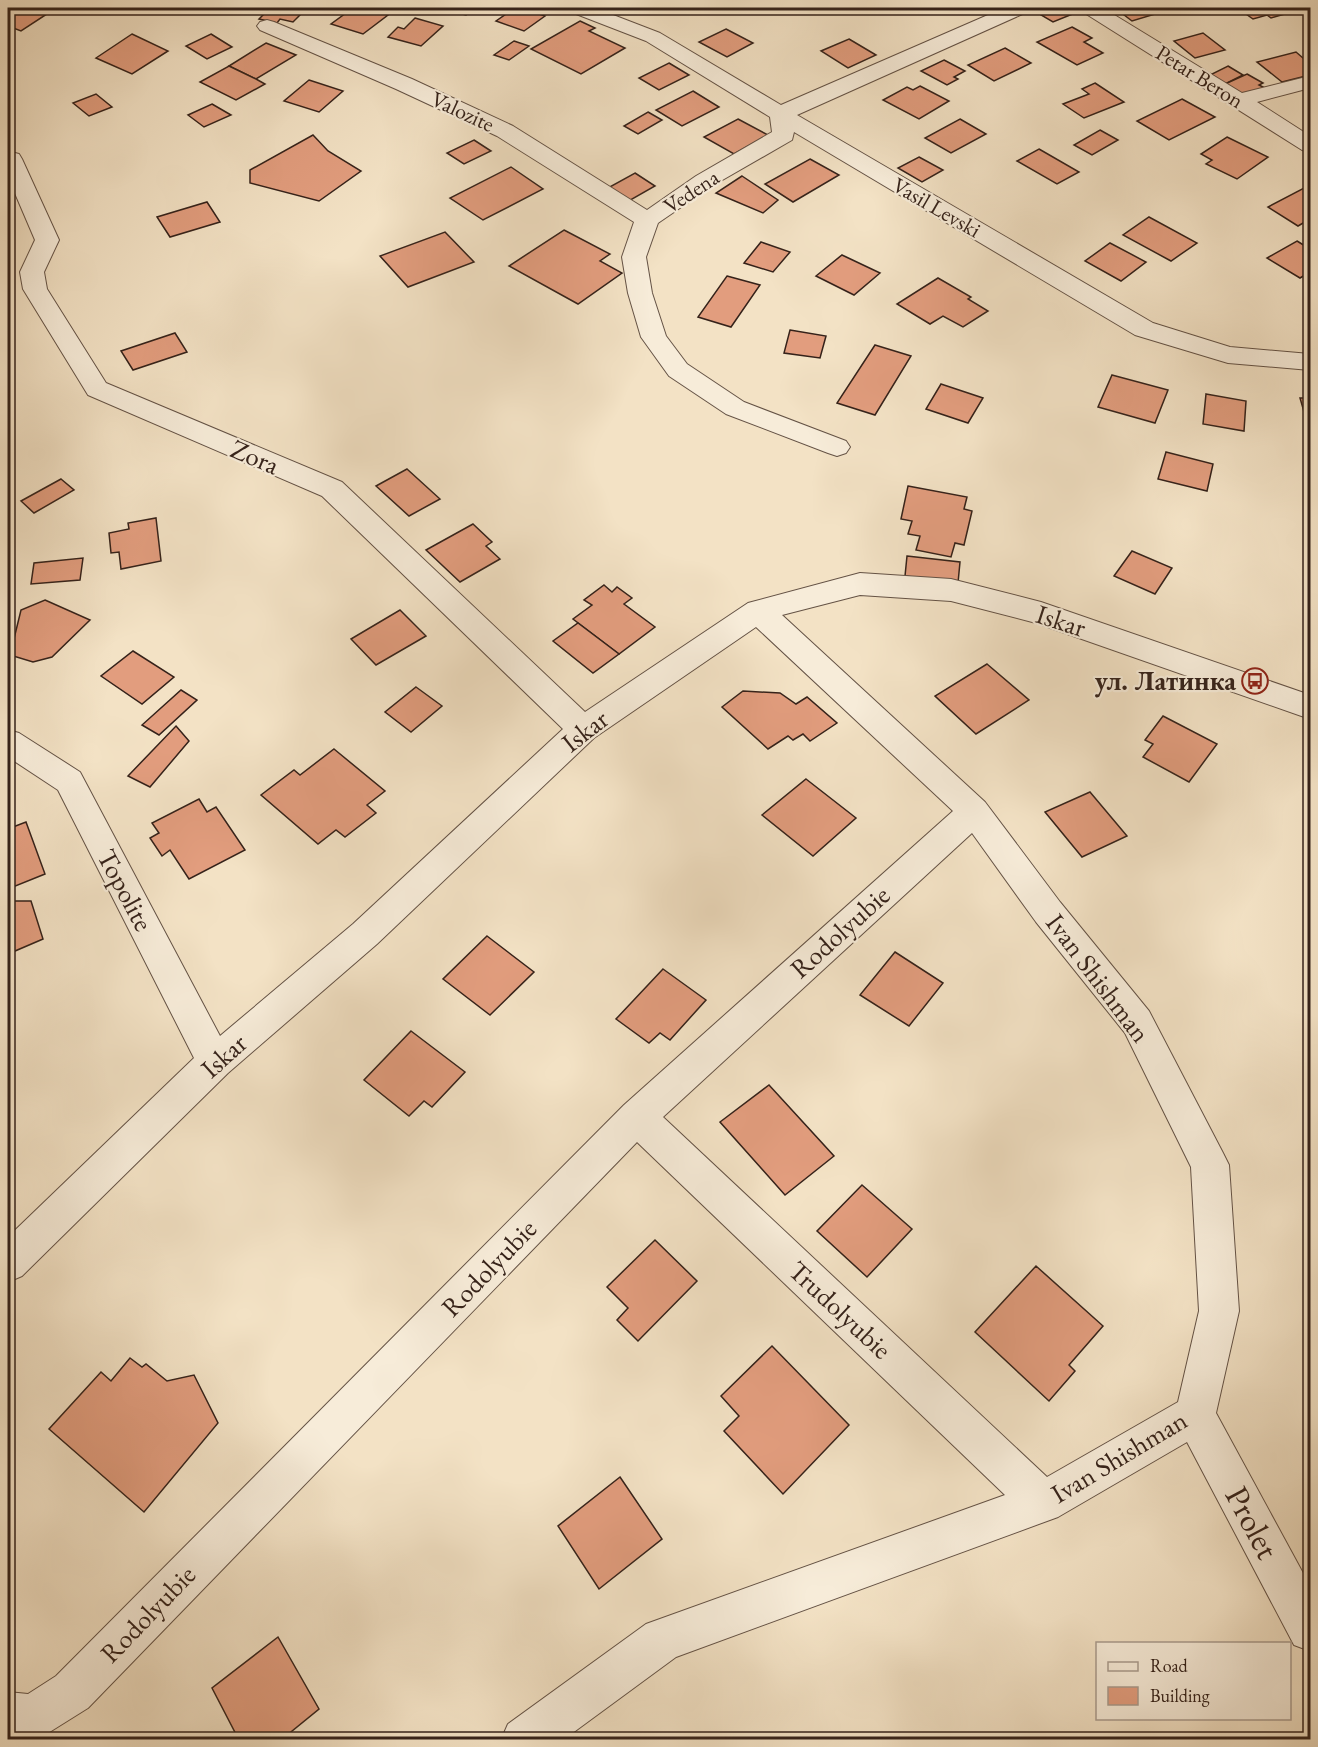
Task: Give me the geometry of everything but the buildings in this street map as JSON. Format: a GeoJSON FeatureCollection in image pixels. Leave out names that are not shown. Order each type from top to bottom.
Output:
{"type":"FeatureCollection","features":[{"type":"Feature","properties":{"kind":"street","name":"Vasil Levski"},"geometry":{"type":"LineString","coordinates":[[578,8],[653,37],[1144,329],[1228,355],[1311,362]]}},
{"type":"Feature","properties":{"kind":"street"},"geometry":{"type":"LineString","coordinates":[[780,114],[1020,8]]}},
{"type":"Feature","properties":{"kind":"street","name":"Petar Beron"},"geometry":{"type":"LineString","coordinates":[[1090,8],[1311,145]]}},
{"type":"Feature","properties":{"kind":"street","name":"Valozite"},"geometry":{"type":"LineString","coordinates":[[267,27],[404,84],[505,131],[647,220]]}},
{"type":"Feature","properties":{"kind":"street"},"geometry":{"type":"LineString","coordinates":[[1240,100],[1311,82]]}},
{"type":"Feature","properties":{"kind":"street","name":"Vedena"},"geometry":{"type":"LineString","coordinates":[[780,114],[784,135],[704,181],[647,220],[634,256],[640,293],[654,337],[678,370],[735,408],[837,447]]}},
{"type":"Feature","properties":{"kind":"street","name":"Zora"},"geometry":{"type":"LineString","coordinates":[[11,159],[47,240],[32,272],[35,289],[97,388],[332,489],[583,729]]}},
{"type":"Feature","properties":{"kind":"street","name":"Iskar"},"geometry":{"type":"LineString","coordinates":[[8,1263],[215,1062],[365,934],[583,729],[758,611],[860,584],[951,590],[1041,613],[1311,707]]}},
{"type":"Feature","properties":{"kind":"street","name":"Ivan Shishman"},"geometry":{"type":"LineString","coordinates":[[524,1740],[662,1640],[1043,1502],[1195,1415],[1219,1311],[1210,1165],[1137,1022],[1048,912],[974,811],[758,611]]}},
{"type":"Feature","properties":{"kind":"street","name":"Topolite"},"geometry":{"type":"LineString","coordinates":[[8,742],[69,781],[215,1062]]}},
{"type":"Feature","properties":{"kind":"street","name":"Rodolyubie"},"geometry":{"type":"LineString","coordinates":[[8,1714],[32,1717],[72,1692],[637,1117],[974,811]]}},
{"type":"Feature","properties":{"kind":"street","name":"Trudolyubie"},"geometry":{"type":"LineString","coordinates":[[637,1117],[1043,1502]]}},
{"type":"Feature","properties":{"kind":"street","name":"Prolet"},"geometry":{"type":"LineString","coordinates":[[1195,1415],[1311,1629]]}},
{"type":"Feature","properties":{"kind":"place","name":"ул. Латинка"},"geometry":{"type":"Point","coordinates":[1255,681]}}]}
